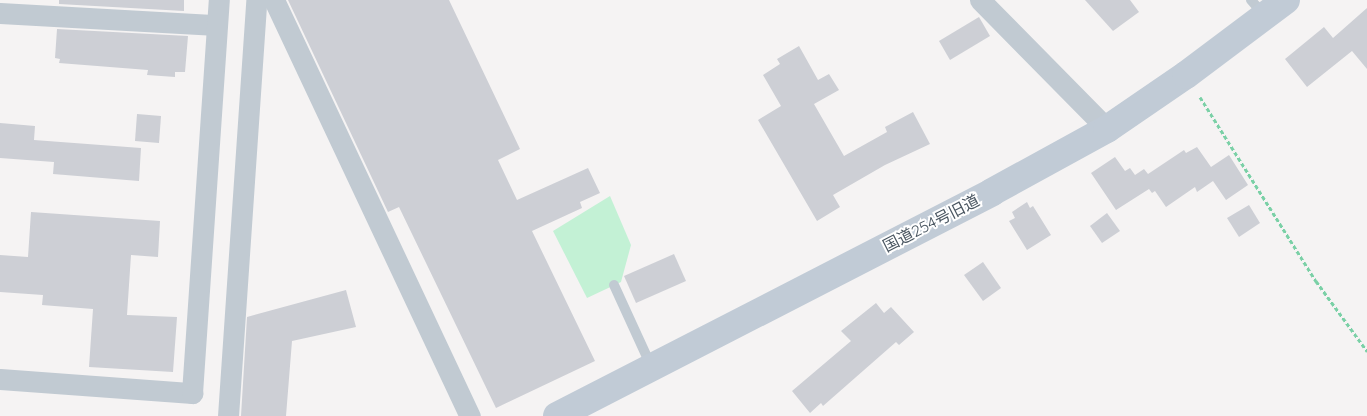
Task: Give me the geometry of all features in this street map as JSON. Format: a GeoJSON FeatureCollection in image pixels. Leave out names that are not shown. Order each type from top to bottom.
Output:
{"type":"FeatureCollection","features":[{"type":"Feature","properties":{"kind":"street"},"geometry":{"type":"LineString","coordinates":[[0,379],[192,394],[219,0]]}},
{"type":"Feature","properties":{"kind":"street"},"geometry":{"type":"LineString","coordinates":[[228,416],[256,0]]}},
{"type":"Feature","properties":{"kind":"street"},"geometry":{"type":"LineString","coordinates":[[274,0],[470,416]]}},
{"type":"Feature","properties":{"kind":"street"},"geometry":{"type":"LineString","coordinates":[[980,0],[1107,129]]}},
{"type":"Feature","properties":{"kind":"street","name":"国道254号旧道"},"geometry":{"type":"LineString","coordinates":[[557,416],[992,192],[1107,129],[1186,76],[1267,5]]}},
{"type":"Feature","properties":{"kind":"street"},"geometry":{"type":"LineString","coordinates":[[0,13],[217,25]]}},
{"type":"Feature","properties":{"kind":"lane"},"geometry":{"type":"LineString","coordinates":[[614,285],[652,368]]}},
{"type":"Feature","properties":{"kind":"path"},"geometry":{"type":"LineString","coordinates":[[1186,76],[1316,282],[1367,351]]}},
{"type":"Feature","properties":{"kind":"green space"},"geometry":{"type":"Polygon","coordinates":[[[610,196],[631,245],[621,282],[587,298],[553,231],[610,196]]]}},
{"type":"Feature","properties":{"kind":"building"},"geometry":{"type":"Polygon","coordinates":[[[59,0],[184,0],[184,11],[59,4],[59,0]]]}},
{"type":"Feature","properties":{"kind":"building"},"geometry":{"type":"Polygon","coordinates":[[[288,0],[449,0],[520,149],[498,160],[517,200],[588,168],[600,193],[580,202],[582,208],[532,231],[595,361],[496,408],[399,207],[388,212],[288,0]]]}},
{"type":"Feature","properties":{"kind":"building"},"geometry":{"type":"Polygon","coordinates":[[[1085,0],[1130,0],[1139,12],[1113,31],[1085,0]]]}},
{"type":"Feature","properties":{"kind":"building"},"geometry":{"type":"Polygon","coordinates":[[[1367,8],[1367,69],[1352,51],[1307,87],[1285,59],[1324,27],[1333,38],[1367,8]]]}},
{"type":"Feature","properties":{"kind":"building"},"geometry":{"type":"Polygon","coordinates":[[[979,17],[990,36],[950,60],[939,41],[979,17]]]}},
{"type":"Feature","properties":{"kind":"building"},"geometry":{"type":"Polygon","coordinates":[[[57,29],[188,36],[185,72],[175,72],[175,77],[147,75],[148,70],[59,63],[60,59],[55,58],[57,29]]]}},
{"type":"Feature","properties":{"kind":"building"},"geometry":{"type":"Polygon","coordinates":[[[799,46],[818,80],[829,74],[839,90],[814,104],[844,156],[887,132],[885,127],[913,112],[930,144],[885,165],[833,195],[840,207],[817,221],[758,120],[781,106],[763,75],[780,64],[777,59],[799,46]]]}},
{"type":"Feature","properties":{"kind":"building"},"geometry":{"type":"Polygon","coordinates":[[[137,114],[161,116],[159,143],[135,141],[137,114]]]}},
{"type":"Feature","properties":{"kind":"building"},"geometry":{"type":"Polygon","coordinates":[[[0,123],[35,126],[34,140],[141,148],[139,181],[53,174],[54,162],[0,158],[0,123]]]}},
{"type":"Feature","properties":{"kind":"building"},"geometry":{"type":"Polygon","coordinates":[[[1197,147],[1211,167],[1229,155],[1248,185],[1226,200],[1213,181],[1197,192],[1195,187],[1166,207],[1155,191],[1152,193],[1149,189],[1116,210],[1091,173],[1115,157],[1125,171],[1130,168],[1135,175],[1144,169],[1148,174],[1184,150],[1186,153],[1197,147]]]}},
{"type":"Feature","properties":{"kind":"building"},"geometry":{"type":"Polygon","coordinates":[[[1027,202],[1030,208],[1033,206],[1051,235],[1027,250],[1009,221],[1015,218],[1012,212],[1027,202]]]}},
{"type":"Feature","properties":{"kind":"building"},"geometry":{"type":"Polygon","coordinates":[[[1249,205],[1260,223],[1239,237],[1227,218],[1249,205]]]}},
{"type":"Feature","properties":{"kind":"building"},"geometry":{"type":"Polygon","coordinates":[[[31,212],[160,221],[158,257],[131,255],[127,315],[177,317],[173,372],[89,367],[93,309],[42,305],[43,295],[0,292],[0,255],[28,257],[31,212]]]}},
{"type":"Feature","properties":{"kind":"building"},"geometry":{"type":"Polygon","coordinates":[[[1107,213],[1120,231],[1102,243],[1090,226],[1107,213]]]}},
{"type":"Feature","properties":{"kind":"building"},"geometry":{"type":"Polygon","coordinates":[[[674,254],[686,281],[636,303],[624,276],[674,254]]]}},
{"type":"Feature","properties":{"kind":"building"},"geometry":{"type":"Polygon","coordinates":[[[983,262],[1001,288],[983,301],[964,275],[983,262]]]}},
{"type":"Feature","properties":{"kind":"building"},"geometry":{"type":"Polygon","coordinates":[[[346,290],[356,327],[292,341],[286,416],[241,416],[247,317],[346,290]]]}},
{"type":"Feature","properties":{"kind":"building"},"geometry":{"type":"Polygon","coordinates":[[[876,303],[884,313],[891,307],[914,332],[899,345],[896,342],[823,406],[821,403],[810,413],[792,391],[851,341],[841,331],[876,303]]]}}]}
